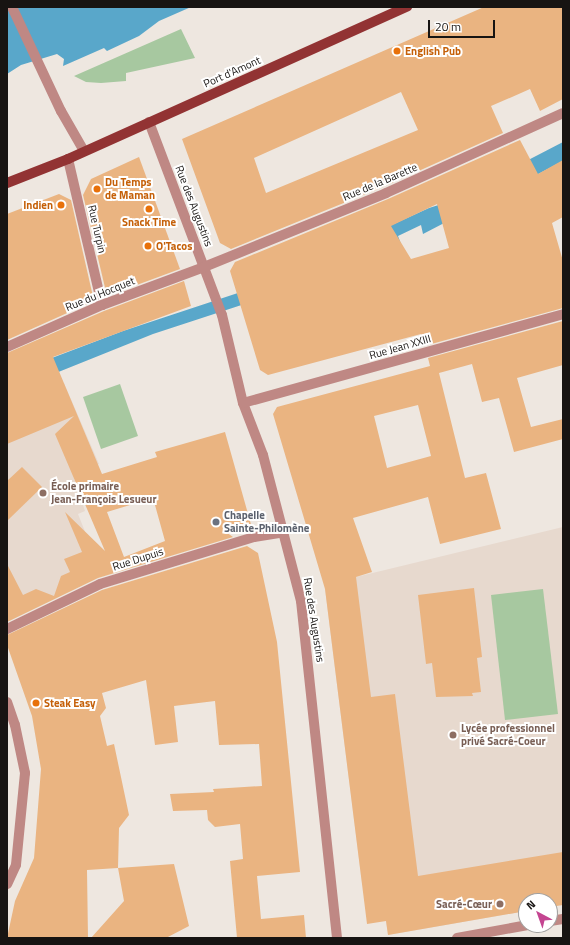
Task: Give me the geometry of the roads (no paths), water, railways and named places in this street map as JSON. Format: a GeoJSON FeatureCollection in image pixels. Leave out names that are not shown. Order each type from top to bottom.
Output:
{"type":"FeatureCollection","features":[{"type":"Feature","properties":{"kind":"main road","name":"Port d'Amont"},"geometry":{"type":"LineString","coordinates":[[7,183],[68,159],[407,7]]}},
{"type":"Feature","properties":{"kind":"street"},"geometry":{"type":"LineString","coordinates":[[12,7],[43,69],[61,111],[84,151]]}},
{"type":"Feature","properties":{"kind":"street","name":"Rue de la Barette"},"geometry":{"type":"LineString","coordinates":[[204,267],[386,193],[563,113]]}},
{"type":"Feature","properties":{"kind":"street","name":"Rue des Augustins"},"geometry":{"type":"LineString","coordinates":[[149,122],[222,315],[243,403],[264,455],[301,600],[337,938]]}},
{"type":"Feature","properties":{"kind":"street","name":"Rue Turpin"},"geometry":{"type":"LineString","coordinates":[[68,159],[102,305]]}},
{"type":"Feature","properties":{"kind":"street","name":"Rue du Hocquet"},"geometry":{"type":"LineString","coordinates":[[7,347],[102,305],[204,267]]}},
{"type":"Feature","properties":{"kind":"street","name":"Rue Jean XXIII"},"geometry":{"type":"LineString","coordinates":[[243,403],[563,314]]}},
{"type":"Feature","properties":{"kind":"street","name":"Rue Dupuis"},"geometry":{"type":"LineString","coordinates":[[7,629],[100,584],[246,539],[284,532]]}},
{"type":"Feature","properties":{"kind":"street"},"geometry":{"type":"LineString","coordinates":[[7,702],[15,725],[25,774],[16,865],[7,884]]}},
{"type":"Feature","properties":{"kind":"street"},"geometry":{"type":"LineString","coordinates":[[457,938],[518,927]]}},
{"type":"Feature","properties":{"kind":"water"},"geometry":{"type":"Polygon","coordinates":[[[7,7],[191,7],[159,21],[139,36],[107,51],[104,48],[63,66],[64,59],[57,54],[21,65],[7,74],[7,7]]]}},
{"type":"Feature","properties":{"kind":"water"},"geometry":{"type":"Polygon","coordinates":[[[563,142],[563,161],[423,234],[421,225],[398,236],[401,244],[257,300],[153,334],[36,381],[7,379],[44,361],[123,331],[253,288],[429,208],[445,203],[563,142]]]}},
{"type":"Feature","properties":{"kind":"place","name":"English Pub"},"geometry":{"type":"Point","coordinates":[397,51]}},
{"type":"Feature","properties":{"kind":"place","name":"Du Temps de Maman"},"geometry":{"type":"Point","coordinates":[97,189]}},
{"type":"Feature","properties":{"kind":"place","name":"Indien"},"geometry":{"type":"Point","coordinates":[61,205]}},
{"type":"Feature","properties":{"kind":"place","name":"Snack Time"},"geometry":{"type":"Point","coordinates":[149,209]}},
{"type":"Feature","properties":{"kind":"place","name":"O'Tacos"},"geometry":{"type":"Point","coordinates":[148,246]}},
{"type":"Feature","properties":{"kind":"place","name":"École primaire Jean-François Lesueur"},"geometry":{"type":"Point","coordinates":[43,493]}},
{"type":"Feature","properties":{"kind":"place","name":"Chapelle Sainte-Philomène"},"geometry":{"type":"Point","coordinates":[216,522]}},
{"type":"Feature","properties":{"kind":"place","name":"Steak Easy"},"geometry":{"type":"Point","coordinates":[36,703]}},
{"type":"Feature","properties":{"kind":"place","name":"Lycée professionnel privé Sacré-Coeur"},"geometry":{"type":"Point","coordinates":[453,735]}},
{"type":"Feature","properties":{"kind":"place","name":"Sacré-Cœur"},"geometry":{"type":"Point","coordinates":[500,904]}}]}
